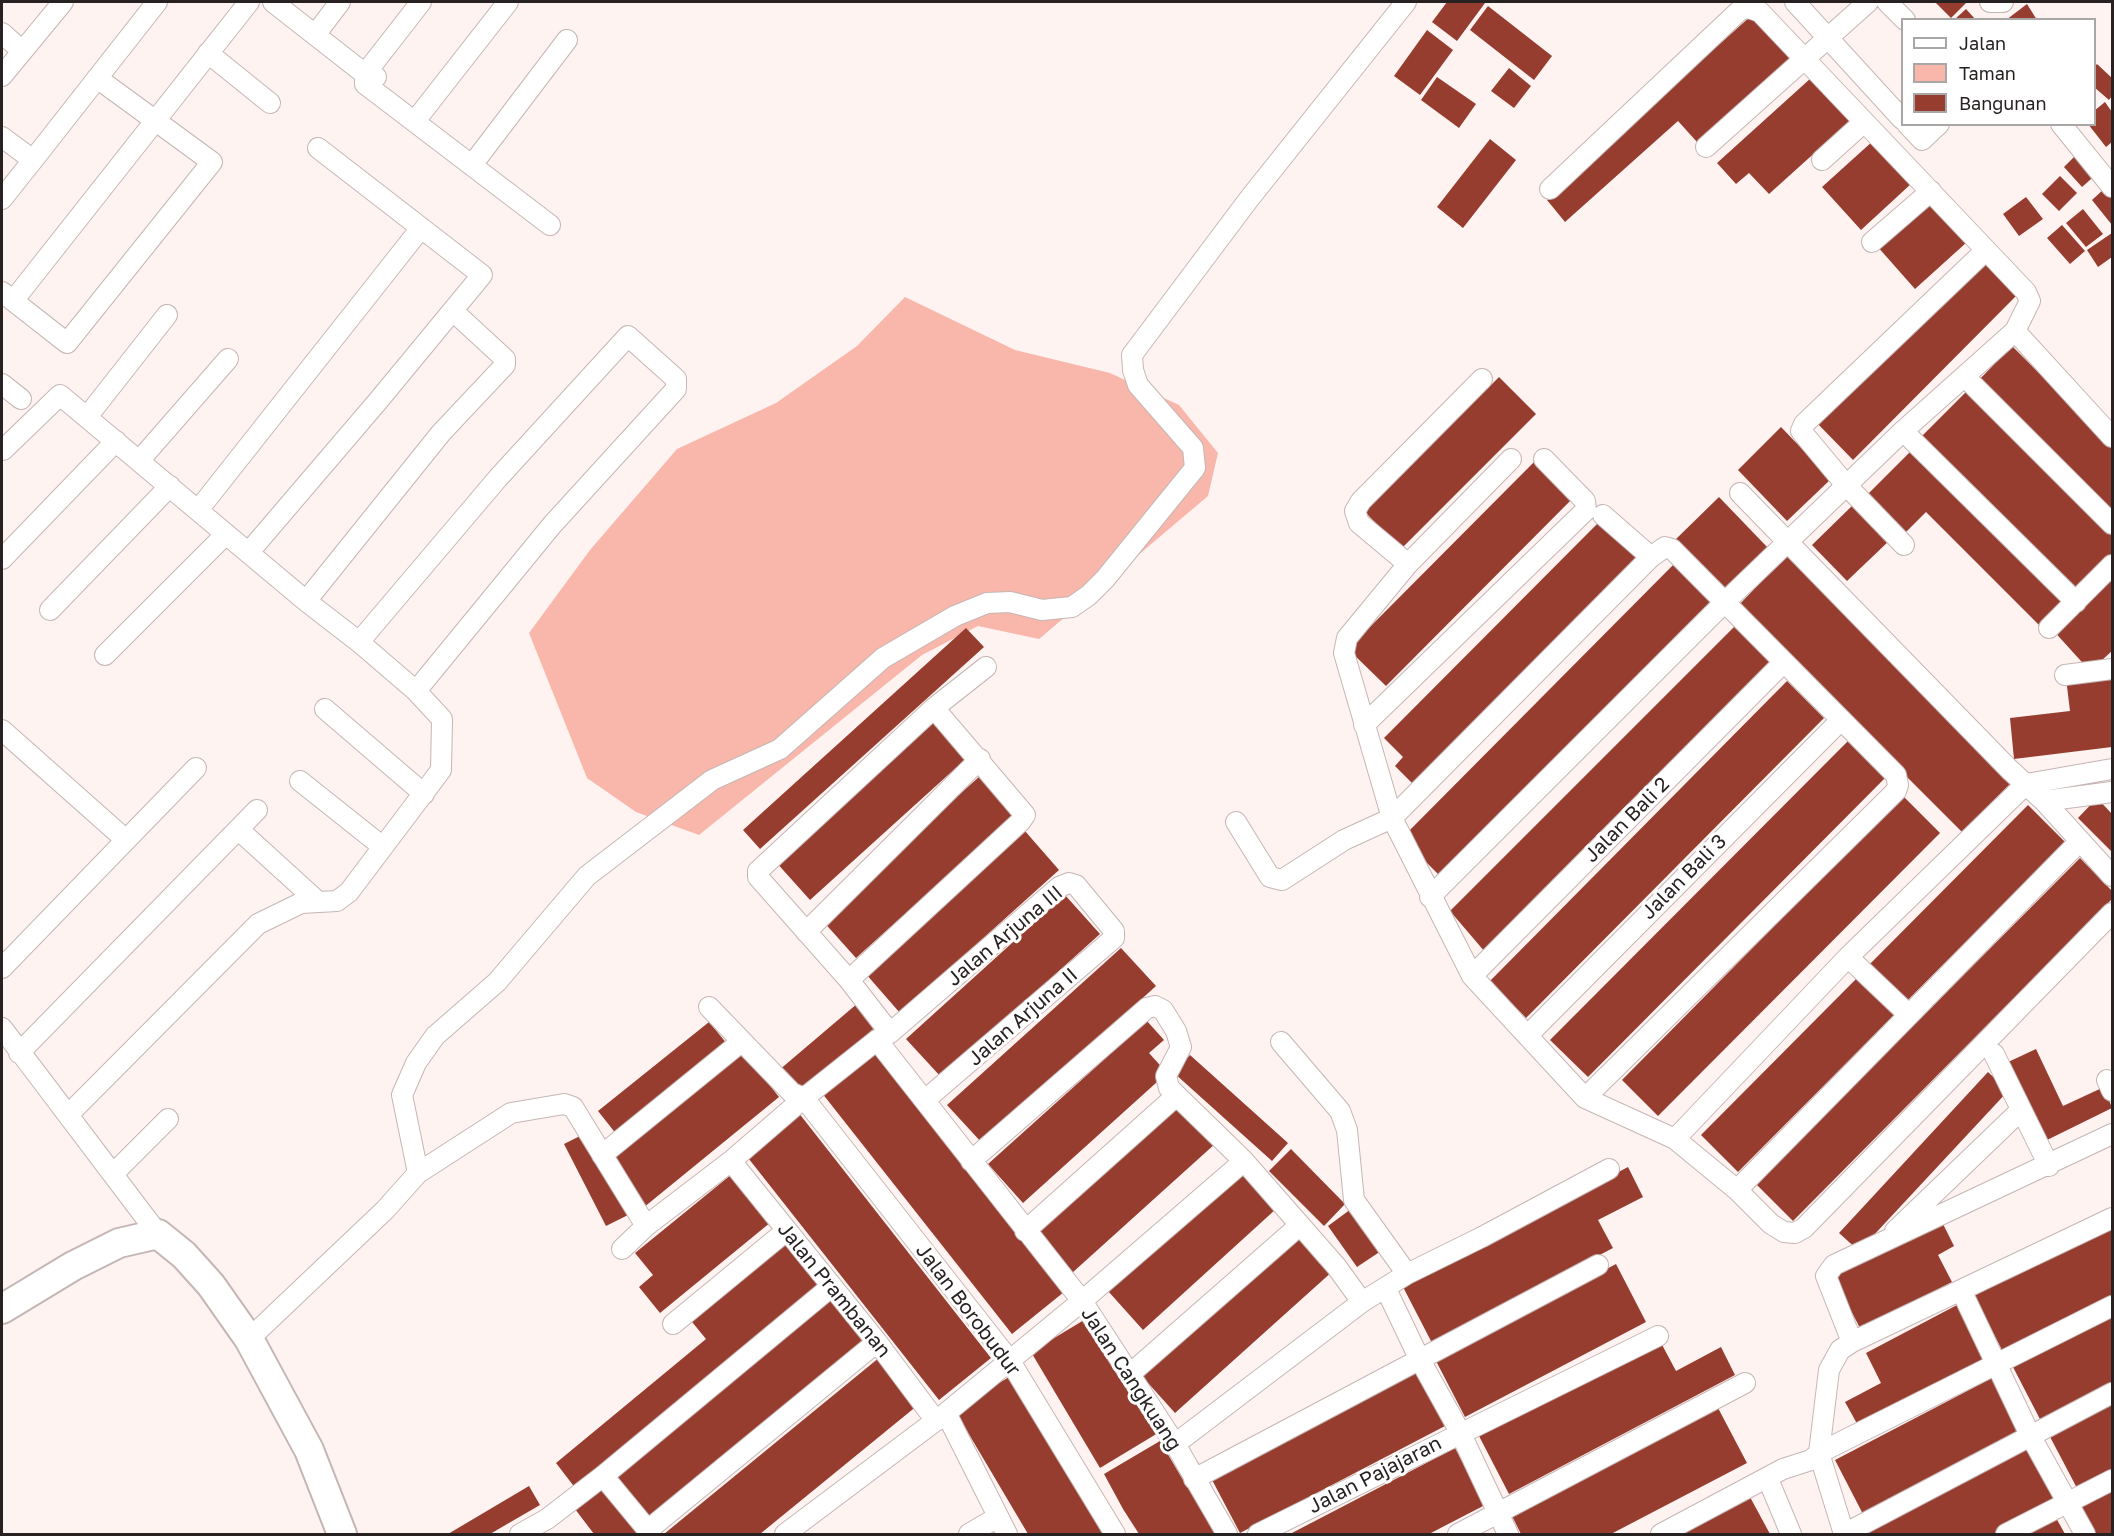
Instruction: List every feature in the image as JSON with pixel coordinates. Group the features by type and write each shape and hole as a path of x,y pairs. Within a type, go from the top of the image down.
{"street":[{"path":"2,76 63,2"},
{"path":"2,199 157,2"},
{"path":"97,78 155,121 212,162 67,343 7,296 155,121 249,2"},
{"path":"273,2 365,74 374,76 419,116 443,126 438,140 550,225"},
{"path":"315,35 340,2"},
{"path":"365,74 421,2"},
{"path":"419,116 508,2"},
{"path":"418,1173 402,1095 416,1063 435,1036 497,982 587,876 712,780 780,749 883,658 955,616 987,603 1010,602 1042,610 1072,607 1089,595 1105,579 1195,468 1193,448 1138,385 1132,370 1131,355 1249,199 1406,2"},
{"path":"1795,2 1901,118"},
{"path":"1706,147 1868,2"},
{"path":"1887,2 1903,18"},
{"path":"1990,2 2003,2"},
{"path":"1430,897 1724,603 1846,485 2014,331 2028,307 2030,296 1760,12 1749,8 1740,10 1550,189"},
{"path":"2,33 22,51"},
{"path":"472,165 567,40"},
{"path":"208,53 270,103"},
{"path":"1822,160 1864,122"},
{"path":"1909,126 1922,140 1937,126"},
{"path":"2063,126 2112,187"},
{"path":"2,137 33,160"},
{"path":"249,552 482,275 318,148"},
{"path":"1872,242 1931,191"},
{"path":"199,509 421,228"},
{"path":"1904,545 1846,485 1801,431 1804,424 1985,251"},
{"path":"306,601 441,433 505,365 505,359 453,311"},
{"path":"87,417 167,315"},
{"path":"2014,331 2112,437"},
{"path":"359,642 498,478 628,336 676,379 676,389 552,525 416,691"},
{"path":"139,461 228,359"},
{"path":"1965,377 2112,524"},
{"path":"1408,564 1359,523 1355,511 1361,501 1482,379"},
{"path":"2,384 21,399"},
{"path":"3,450 60,395 199,509 306,601 359,642 416,691 442,719 441,771 344,897 337,902 301,903 273,915 242,938 220,964 69,1114"},
{"path":"1904,431 2076,602"},
{"path":"2,559 116,441"},
{"path":"1511,459 1408,564 1343,645 1392,818 1472,976 1585,1098 1675,1139 1737,1190 1771,1224 1784,1232 1795,1233 1804,1228 2112,914"},
{"path":"1364,725 1586,510 1585,501 1544,459"},
{"path":"50,610 170,486"},
{"path":"1740,493 1786,543 2044,801 2112,876"},
{"path":"1603,515 1651,557"},
{"path":"105,655 226,534"},
{"path":"1236,822 1270,877 1282,880 1344,840 1392,818 1651,557 1665,547 1672,549 1899,779 1896,791 1585,1098"},
{"path":"2049,628 2112,565"},
{"name":"Jalan Bali 2","path":"1472,976 1783,663"},
{"path":"986,667 934,708 758,872 758,877 849,980 925,1100 1025,1231 1082,1301 1244,1161"},
{"path":"2065,675 2112,669"},
{"path":"849,980 1020,822 1025,814 934,708"},
{"path":"325,709 424,794"},
{"name":"Jalan Bali 3","path":"1528,1035 1841,720"},
{"path":"2,730 126,840"},
{"path":"806,932 980,759"},
{"path":"2,968 196,768"},
{"path":"1675,1139 1848,957 2026,784 2112,769"},
{"path":"300,781 383,847"},
{"path":"2044,801 2112,792"},
{"path":"19,1053 257,810"},
{"path":"239,830 317,901"},
{"path":"1737,1190 2079,842"},
{"name":"Jalan Arjuna III","path":"884,1036 1059,888 1069,883 1076,885 1114,931"},
{"name":"Jalan Arjuna II","path":"925,1100 1108,944 1114,938 1114,931"},
{"path":"1848,957 1909,1015"},
{"path":"971,1161 1147,1008 1155,1006 1163,1010 1176,1031 1181,1047 1166,1076 1169,1089 1244,1161 1336,1266 1362,1302"},
{"name":"Jalan Borobudur","path":"709,1007 792,1093 804,1098 1010,1361 1115,1534"},
{"path":"2,1028 158,1234 184,1255 211,1285 249,1340 309,1450 342,1534"},
{"path":"622,1249 646,1226 731,1161 804,1098 884,1036"},
{"path":"602,1155 741,1042"},
{"path":"1281,1042 1340,1111 1347,1130 1354,1200 1407,1274"},
{"path":"1994,1054 2049,1166"},
{"path":"1025,1231 1176,1096"},
{"path":"249,1340 385,1210 418,1173 511,1113 564,1104 573,1107 646,1226"},
{"path":"1885,1240 2021,1110"},
{"path":"114,1173 168,1119"},
{"path":"1852,1342 1826,1276 1834,1265 2049,1166 2112,1134"},
{"name":"Jalan Prambanan","path":"731,1161 786,1232 941,1417 1003,1526"},
{"path":"1175,1444 1362,1302 1407,1274 1482,1238 1609,1169"},
{"path":"2112,1218 1852,1342 1840,1350 1829,1370 1815,1457 1844,1534 2112,1393"},
{"path":"1130,1374 1300,1225"},
{"path":"673,1324 786,1232"},
{"path":"2,1309 73,1266 120,1243 158,1234"},
{"path":"1194,1479 1598,1265"},
{"path":"520,1534 547,1519 603,1476 832,1286"},
{"path":"1386,1289 1419,1358 1460,1432 1508,1534"},
{"path":"1961,1290 2030,1435 2085,1534"},
{"name":"Jalan Cangkuang","path":"785,1534 941,1417 1082,1301 1175,1444 1227,1534"},
{"path":"1660,1534 1776,1474 1998,1366 2112,1306"},
{"name":"Jalan Pajajaran","path":"1258,1534 1460,1432 1658,1336"},
{"path":"603,1476 650,1532 877,1342"},
{"path":"1458,1534 1745,1383"},
{"path":"1776,1474 1791,1534"},
{"path":"2006,1534 2112,1480"},
{"path":"969,1534 1003,1526"}],"green space":[{"path":"905,297 1015,350 1110,373 1179,405 1218,453 1208,496 1039,639 978,626 922,655 699,835 636,812 587,778 529,633 590,550 677,449 776,403 857,346"}],"building":[{"path":"1447,2 1485,3 1457,41 1432,22"},
{"path":"1935,2 1967,2 1951,18"},
{"path":"2027,4 2036,18 2009,18"},
{"path":"1488,6 1552,56 1534,80 1470,30"},
{"path":"1966,9 1974,18 1956,18"},
{"path":"1753,14 1792,57 1697,142 1678,121 1565,222 1547,200"},
{"path":"1427,30 1453,50 1420,95 1394,76"},
{"path":"2096,65 2112,78 2112,96 2109,100 2096,89"},
{"path":"1509,68 1531,86 1514,108 1491,91"},
{"path":"1437,77 1476,104 1459,128 1421,100"},
{"path":"1811,78 1850,121 1769,194 1749,173 1736,184 1717,163"},
{"path":"2105,102 2112,112 2112,142 2106,147 2090,126 2096,126 2096,109"},
{"path":"1490,139 1516,160 1463,228 1437,207"},
{"path":"1874,140 1912,183 1861,230 1822,187"},
{"path":"2080,151 2099,172 2082,187 2064,167"},
{"path":"2060,176 2077,193 2059,211 2042,194"},
{"path":"2104,189 2112,199 2112,225 2092,200"},
{"path":"2026,197 2043,219 2019,236 2003,214"},
{"path":"1928,199 1967,242 1915,289 1877,246"},
{"path":"2083,209 2103,234 2086,247 2066,223"},
{"path":"2062,225 2085,251 2070,264 2047,238"},
{"path":"2112,233 2112,257 2098,267 2087,250"},
{"path":"1980,258 2017,295 1853,460 1817,423"},
{"path":"2012,346 2112,446 2112,519 1976,383"},
{"path":"1499,377 1536,414 1401,549 1365,512"},
{"path":"1970,388 2112,530 2112,556 2074,595 1918,440"},
{"path":"1781,427 1831,479 1787,521 1738,470"},
{"path":"1915,447 2070,602 2043,629 1926,512 1901,537 1863,499"},
{"path":"1539,457 1577,494 1386,686 1348,649"},
{"path":"1719,497 1769,549 1725,591 1676,539"},
{"path":"1856,502 1891,539 1847,581 1812,545"},
{"path":"1602,519 1640,556 1413,784 1395,766 1403,757 1384,738"},
{"path":"1788,554 2014,780 1962,832 1737,607"},
{"path":"1677,561 1714,598 1439,875 1402,838"},
{"path":"2112,573 2112,651 2090,671 2051,628"},
{"path":"1735,626 1771,663 1485,952 1450,911"},
{"path":"966,628 984,647 760,849 743,830"},
{"path":"2112,672 2112,747 2014,759 2010,718 2070,711 2066,678"},
{"path":"1787,681 1824,718 1526,1018 1490,981"},
{"path":"934,718 969,756 810,900 775,861"},
{"path":"1848,741 1885,778 1588,1077 1550,1040"},
{"path":"980,776 1015,815 856,958 821,919"},
{"path":"1903,796 1940,833 1658,1116 1622,1080"},
{"path":"2097,798 2112,814 2112,852 2078,818"},
{"path":"2028,805 2065,842 1901,1007 1864,970"},
{"path":"1025,831 1059,870 900,1013 866,974"},
{"path":"2080,858 2112,891 2112,899 1793,1221 1756,1184"},
{"path":"1065,895 1100,934 941,1077 906,1039"},
{"path":"1121,948 1156,986 982,1143 947,1105"},
{"path":"1861,974 1898,1011 1738,1172 1701,1135"},
{"path":"858,1003 877,1026 797,1093 778,1071"},
{"path":"1147,1021 1164,1040 1149,1053 1167,1073 1023,1203 988,1164"},
{"path":"709,1022 728,1045 617,1135 598,1111"},
{"path":"871,1046 1064,1292 1012,1334 818,1088"},
{"path":"741,1049 779,1097 643,1208 606,1159"},
{"path":"2036,1049 2063,1106 2104,1087 2112,1108 2043,1142 2006,1063"},
{"path":"1190,1055 1288,1143 1272,1161 1174,1073"},
{"path":"1988,1072 2008,1091 1859,1251 1839,1233"},
{"path":"1181,1104 1216,1143 1072,1273 1037,1234"},
{"path":"798,1112 991,1358 939,1400 745,1154"},
{"path":"588,1132 630,1214 606,1226 564,1144"},
{"path":"1291,1149 1345,1204 1324,1226 1269,1171"},
{"path":"1628,1167 1643,1197 1598,1220 1613,1248 1432,1343 1402,1285"},
{"path":"1242,1170 1276,1209 1143,1330 1108,1291"},
{"path":"732,1174 771,1222 660,1313 639,1287 653,1275 635,1253"},
{"path":"1351,1209 1381,1251 1357,1267 1328,1226"},
{"path":"1939,1216 1954,1246 1938,1255 1952,1282 1861,1330 1831,1272"},
{"path":"2112,1224 2112,1297 2004,1354 1974,1296"},
{"path":"1299,1231 1334,1270 1175,1413 1140,1374"},
{"path":"785,1238 824,1285 576,1489 556,1463 706,1339 688,1317"},
{"path":"1616,1264 1646,1322 1465,1417 1435,1359"},
{"path":"829,1292 867,1339 651,1518 612,1470"},
{"path":"1957,1305 1986,1363 1860,1429 1845,1402 1881,1383 1866,1353"},
{"path":"2112,1315 2112,1388 2043,1425 2013,1367"},
{"path":"1089,1317 1158,1433 1100,1468 1031,1352"},
{"path":"1660,1341 1676,1371 1721,1347 1735,1375 1509,1494 1479,1436"},
{"path":"880,1357 918,1405 760,1534 664,1534"},
{"path":"1415,1369 1445,1426 1240,1533 1210,1476"},
{"path":"1011,1376 1104,1534 1028,1534 954,1409"},
{"path":"1994,1377 2024,1435 1865,1518 1835,1460"},
{"path":"2112,1399 2112,1472 2078,1490 2048,1433"},
{"path":"1717,1406 1747,1463 1611,1534 1521,1534 1511,1514"},
{"path":"1160,1441 1215,1534 1139,1534 1123,1509 1104,1474"},
{"path":"2032,1441 2062,1499 1994,1534 1864,1534 1862,1530"},
{"path":"1455,1448 1485,1505 1429,1534 1290,1534"},
{"path":"529,1486 540,1505 490,1534 448,1534"},
{"path":"603,1487 641,1534 594,1534 575,1509"},
{"path":"2112,1491 2112,1534 2096,1534 2082,1507"},
{"path":"1750,1497 1770,1534 1678,1534"},
{"path":"2055,1516 2065,1534 2020,1534"}]}
